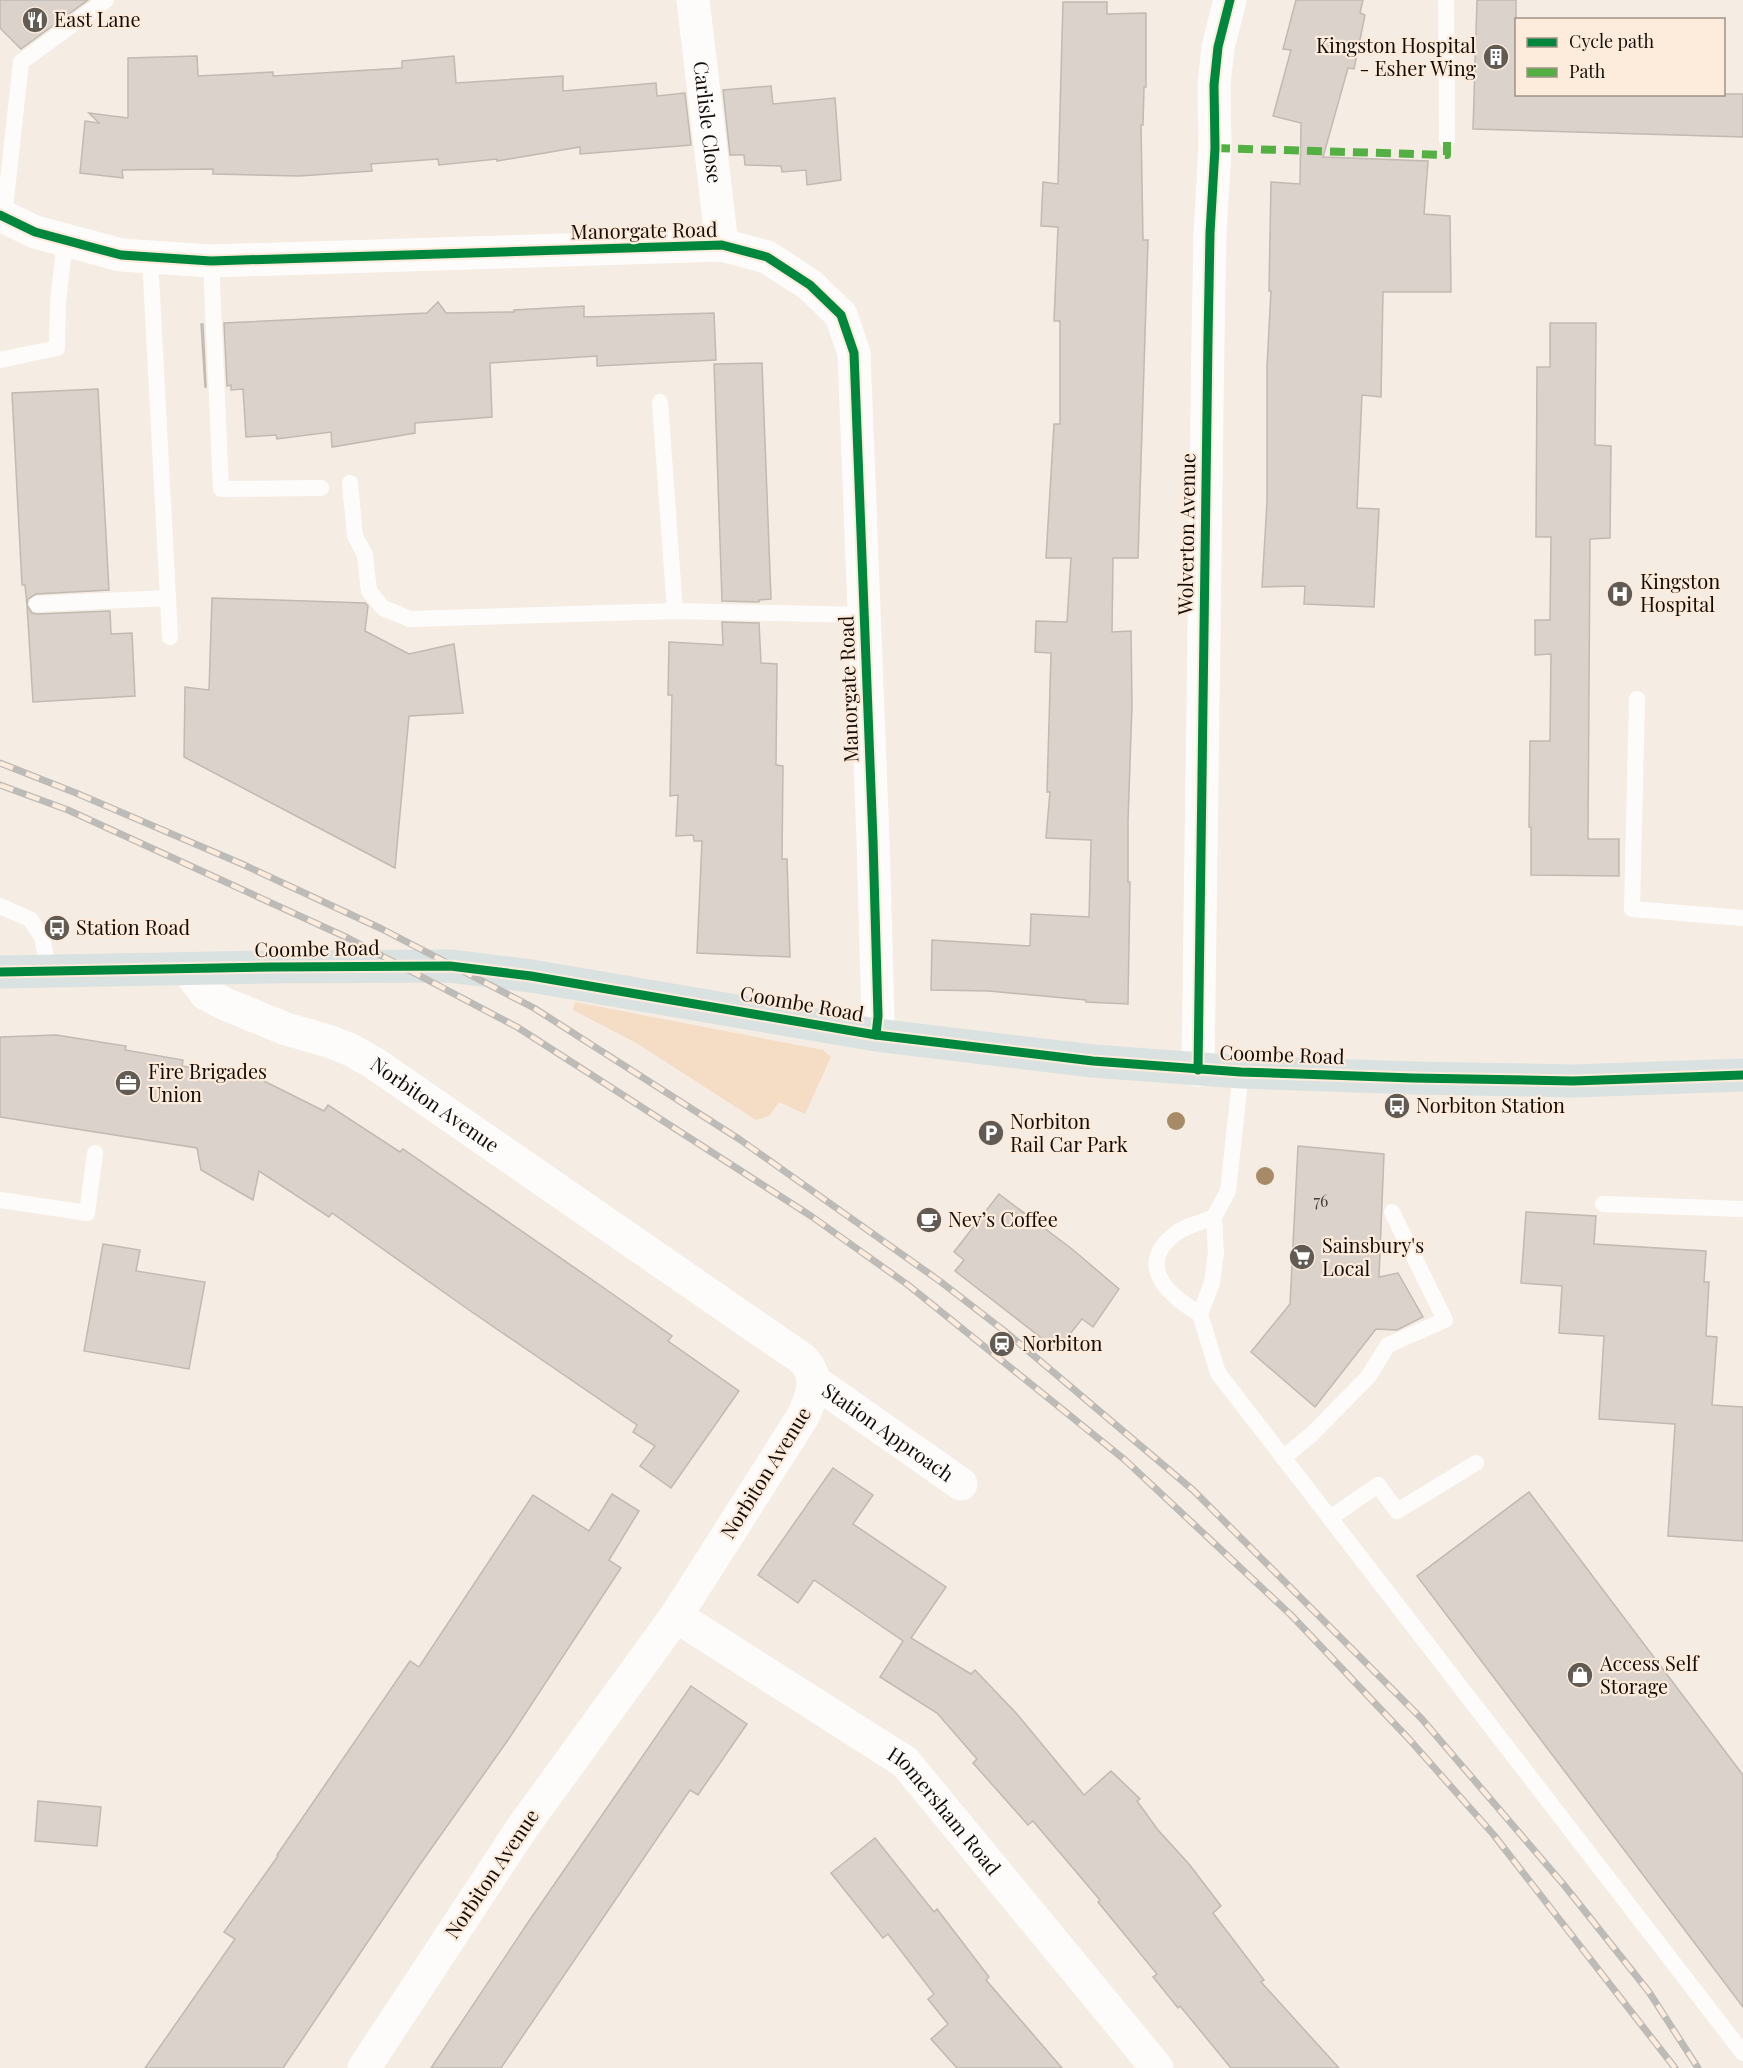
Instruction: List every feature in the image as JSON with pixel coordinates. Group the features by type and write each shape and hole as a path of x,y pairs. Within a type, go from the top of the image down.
{"main road":[{"name":"Coombe Road","path":"0,972 450,966 531,976 876,1035 1093,1061 1198,1070 1572,1081 1743,1075"}],"street":[{"name":"Carlisle Close","path":"693,0 722,245"},
{"name":"Wolverton Avenue","path":"1198,1070 1210,233 1215,148 1214,85 1218,47 1230,0"},
{"name":"Manorgate Road","path":"2,216 35,232 121,255 211,261 722,245 767,257 810,285 841,315 854,353 873,840 878,1016 876,1035"},
{"name":"Norbiton Avenue","path":"188,970 206,994 225,1004 286,1029 351,1050 374,1063 807,1363 814,1381 811,1400 802,1418 676,1617 522,1828 364,2068"},
{"name":"Station Approach","path":"814,1381 961,1484"},
{"name":"Homersham Road","path":"676,1617 905,1761 1157,2068"}],"lane":[{"path":"2,216 21,62 106,0"},
{"path":"1446,0 1448,140"},
{"path":"0,360 57,348 58,302 65,240"},
{"path":"150,257 171,637"},
{"path":"211,261 221,489 321,488"},
{"path":"660,402 675,611"},
{"path":"350,483 355,536 364,555 369,591 383,608 410,619 675,611 864,615"},
{"path":"37,604 168,598"},
{"path":"1636,699 1632,909 1743,918"},
{"path":"0,906 30,919 42,937 49,971"},
{"name":"Coombe Road","path":"1214,1217 1228,1191 1241,1072"},
{"path":"0,1200 87,1213 95,1153"},
{"path":"1603,1204 1743,1209"},
{"path":"1283,1458 1312,1434 1368,1377 1388,1346 1445,1320 1392,1212"},
{"path":"1200,1314 1178,1301 1159,1280 1157,1257 1167,1241 1182,1230 1214,1217 1216,1252 1212,1283 1200,1314 1218,1373 1743,2053"},
{"path":"1330,1518 1378,1485 1397,1511 1476,1463"}],"shaded area":[{"path":"575,1002 823,1050 831,1057 805,1114 779,1102 769,1116 756,1120 638,1044 573,1010"}],"building":[{"path":"0,0 88,0 21,49 0,28"},
{"path":"1296,0 1363,0 1360,13 1365,15 1354,69 1348,68 1323,157 1428,161 1424,214 1450,216 1451,292 1383,292 1381,397 1362,395 1357,508 1379,509 1374,607 1304,604 1305,586 1262,587 1267,502 1271,182 1300,184 1301,123 1273,116 1291,50 1283,49"},
{"name":"Kingston Hospital - Esher Wing","path":"1477,0 1516,0 1515,96 1725,96 1725,94 1743,94 1743,137 1473,129"},
{"path":"1063,2 1107,2 1107,14 1146,13 1146,87 1144,87 1143,125 1141,125 1143,240 1148,240 1138,558 1113,558 1112,632 1131,631 1128,1004 1086,1002 1086,1000 989,991 931,990 932,940 1030,946 1031,914 1089,917 1091,840 1046,838 1050,792 1047,792 1051,653 1035,652 1036,621 1067,622 1071,558 1046,558 1054,424 1060,424 1060,321 1054,321 1058,227 1041,226 1043,182 1058,184"},
{"path":"197,56 198,76 273,72 273,76 402,68 402,61 454,56 456,83 563,76 563,91 656,83 657,96 685,93 691,145 580,154 580,147 497,161 497,159 439,165 438,159 371,164 372,171 299,176 213,174 213,169 122,170 123,178 80,173 85,121 99,123 89,113 128,118 128,58"},
{"path":"771,86 773,104 835,98 841,180 807,185 806,170 782,172 781,166 745,165 744,155 730,155 723,90"},
{"path":"438,302 446,313 514,312 514,310 584,306 584,317 714,313 716,360 597,366 597,356 490,363 492,417 415,423 415,433 332,447 331,432 277,439 276,435 246,437 243,389 231,390 231,385 227,386 224,323 427,313"},
{"path":"1550,323 1596,323 1595,445 1611,446 1610,538 1590,539 1588,839 1619,839 1619,876 1531,875 1530,741 1550,741 1551,654 1535,655 1535,620 1550,620 1551,537 1536,537 1537,367 1550,367"},
{"path":"201,324 203,324 206,387 205,387"},
{"path":"762,363 771,599 759,600 759,602 722,601 714,364"},
{"path":"98,389 109,590 36,594 28,599 27,605 25,585 22,585 12,393"},
{"path":"212,598 365,603 368,606 365,631 409,654 454,644 463,713 409,716 395,868 184,757 185,687 209,690"},
{"path":"27,605 32,613 37,614 110,611 111,634 132,633 135,696 33,702"},
{"path":"722,622 759,623 761,663 777,664 776,765 783,766 782,859 787,859 790,957 697,953 702,841 694,841 693,835 676,836 678,795 670,796 672,695 668,695 669,642 723,645"},
{"path":"56,1035 126,1046 125,1050 183,1060 182,1066 260,1079 324,1111 328,1105 400,1152 403,1149 604,1288 672,1336 668,1341 739,1391 671,1488 640,1466 655,1446 633,1432 637,1425 332,1213 329,1217 259,1171 253,1200 201,1170 197,1148 0,1117 0,1037"},
{"path":"1298,1146 1384,1154 1379,1277 1398,1273 1423,1317 1397,1330 1376,1329 1315,1407 1251,1352 1290,1304"},
{"path":"999,1194 1072,1249 1119,1289 1093,1327 1082,1319 1057,1350 955,1271 964,1260 954,1252"},
{"path":"1526,1212 1596,1216 1594,1244 1706,1251 1704,1282 1709,1282 1706,1336 1717,1337 1712,1405 1743,1407 1743,1541 1668,1536 1675,1424 1599,1419 1604,1336 1559,1333 1562,1286 1521,1283"},
{"path":"103,1244 140,1250 136,1271 205,1282 189,1369 84,1351"},
{"path":"833,1468 873,1495 853,1524 946,1587 911,1638 971,1674 975,1670 1017,1714 1084,1795 1111,1771 1140,1799 1137,1801 1158,1830 1189,1864 1221,1906 1213,1913 1264,1980 1261,1982 1339,2068 1231,2068 1153,1977 1157,1974 1098,1902 1100,1900 1033,1821 1028,1825 973,1763 977,1759 937,1713 880,1677 903,1641 814,1580 798,1603 758,1575"},
{"name":"Access Self Storage","path":"1529,1492 1743,1775 1743,2007 1417,1576"},
{"path":"612,1494 639,1511 609,1560 621,1568 508,1740 416,1870 283,2068 145,2068 235,1939 224,1932 410,1661 419,1667 533,1495 589,1531"},
{"path":"691,1686 747,1724 698,1795 690,1790 501,2068 431,2068 529,1921"},
{"path":"38,1801 101,1807 97,1846 35,1841"},
{"path":"875,1838 934,1912 937,1909 989,1977 986,1980 1062,2068 957,2068 931,2039 948,2024 928,1999 934,1994 888,1934 883,1938 831,1873"}],"railway":[{"path":"0,763 242,864 382,929 534,1008 739,1139 941,1282 1007,1333 1193,1490 1421,1718 1564,1885 1649,1992 1698,2068"},
{"path":"0,785 68,810 348,938 517,1027 811,1216 908,1285 1125,1460 1291,1615 1408,1738 1493,1834 1675,2068"}],"marked path":[{"path":"1215,148 1447,155 1447,140"}],"cycle path":[{"path":"1198,1070 1208,339 1210,233 1215,148 1214,85 1218,47 1230,0"},
{"path":"0,215 35,232 121,255 211,261 722,245 767,257 810,285 841,315 854,353 873,840 878,1016 876,1035"},
{"path":"0,972 450,966 531,976 876,1035 1093,1061 1241,1072 1413,1078 1573,1081 1743,1075"}],"place":[{"name":"East Lane","path":"35,20"},
{"name":"Kingston Hospital - Esher Wing","path":"1496,57"},
{"name":"Kingston Hospital","path":"1620,594"},
{"name":"Station Road","path":"57,928"},
{"name":"Fire Brigades Union","path":"128,1083"},
{"name":"Norbiton Station","path":"1397,1106"},
{"name":"Norbiton Rail Car Park","path":"991,1133"},
{"name":"Nev’s Coffee","path":"929,1220"},
{"name":"Sainsbury's Local","path":"1302,1257"},
{"name":"Norbiton","path":"1002,1344"},
{"name":"Access Self Storage","path":"1580,1675"}]}
